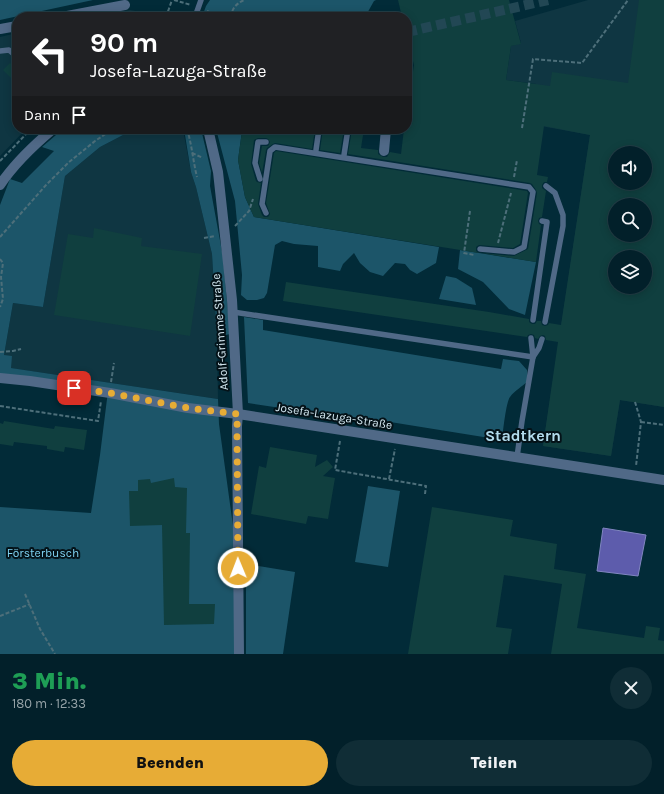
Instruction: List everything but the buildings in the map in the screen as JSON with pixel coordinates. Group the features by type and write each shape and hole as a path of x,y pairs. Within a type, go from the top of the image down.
{"street":[{"path":"114,12 125,5"},
{"path":"0,29 12,27"},
{"path":"0,185 7,174 47,134"},
{"name":"Adolf-Grimme-Straße","path":"209,134 218,172 233,312 238,414 237,547 239,654"},
{"path":"384,151 386,134"},
{"name":"Josefa-Lazuga-Straße","path":"0,378 30,381 188,408 397,438 664,480"}],"lane":[{"path":"197,12 201,0"},
{"path":"0,51 8,50 12,53"},
{"path":"316,150 318,134"},
{"path":"344,155 347,134"},
{"path":"260,179 255,163 258,142 266,142"},
{"path":"266,213 262,204 270,151 275,147 529,187 534,192 524,247 514,252 480,248"},
{"path":"545,322 564,226 563,215 555,193 546,186"},
{"path":"533,320 544,221"},
{"path":"233,312 533,357"},
{"path":"517,457 533,357 531,338"},
{"path":"533,357 542,340"}],"path":[{"path":"168,12 172,0"},
{"path":"231,12 239,2 244,0"},
{"path":"522,128 533,59 582,63 628,0"},
{"path":"0,161 26,134"},
{"path":"0,237 46,185 68,163 106,134"},
{"path":"189,134 197,177"},
{"path":"497,250 517,160"},
{"path":"242,218 249,211"},
{"path":"464,253 470,211"},
{"path":"0,259 3,263 1,277 3,299 0,307"},
{"path":"0,352 21,349"},
{"path":"0,406 98,422 114,364"},
{"path":"635,402 642,422 635,475"},
{"path":"642,422 664,425"},
{"path":"341,430 335,470 426,486 425,494"},
{"path":"389,479 397,438"},
{"path":"26,594 40,629 55,654"},
{"path":"0,616 30,604"}],"shaded area":[{"path":"588,0 664,0 664,407 620,400 611,456 543,446 590,135 530,124 536,84 506,80 511,46 521,43 515,21"},
{"path":"130,10 141,12 119,12"},
{"path":"12,34 12,134 21,134 0,156 0,37"},
{"path":"125,134 184,135 191,172 212,254 217,337 218,399 10,368 4,355 13,303 43,307 65,176 100,147"},
{"path":"603,528 646,535 638,576 597,571"}],"green space":[{"path":"0,0 93,0 37,12 12,12 12,17 0,20"},
{"path":"210,0 376,0 368,12 204,12"},
{"name":"Försterbusch","path":"57,134 125,134 100,147 65,176 43,307 13,303 4,355 12,356 11,368 218,399 219,424 237,555 239,654 0,654 0,507 91,513 108,391 0,377 0,205 10,179 22,183 54,151 42,147"},
{"path":"179,134 202,134 211,171 210,186 223,257 230,334 217,337 212,254 191,172 185,135"},
{"path":"217,134 242,134 238,160 245,197 254,217 439,247 436,263 417,274 410,270 405,264 395,263 383,276 370,272 360,263 354,253 343,264 340,271 318,267 318,246 294,244 282,241 275,245 267,293 264,298 247,300 241,295 242,275 235,201"},
{"path":"460,250 536,262 525,315 509,309 483,282 458,269"},
{"path":"446,276 456,278 472,288 476,305 439,299"},
{"path":"244,317 263,320 263,330 501,369 503,359 519,361 527,370 528,381 510,397 507,405 502,440 384,421 381,423 248,403"},
{"path":"368,486 400,491 388,567 355,562"},
{"path":"246,564 295,572 283,654 246,654"}],"tunnel":[{"path":"412,31 548,0"}],"district":[{"name":"Stadtkern","path":"523,435"}],"route":[{"path":"74,388 110,393 188,408 238,414 238,568"}]}
